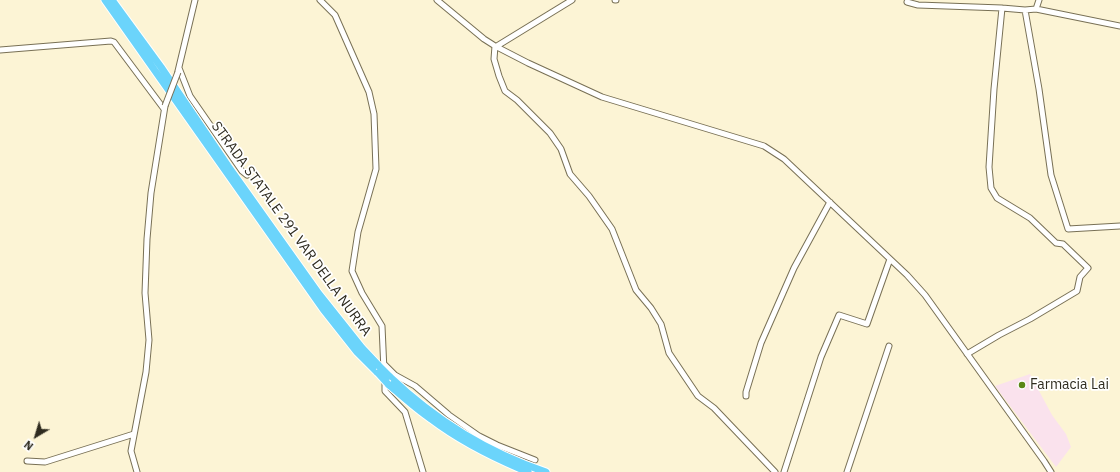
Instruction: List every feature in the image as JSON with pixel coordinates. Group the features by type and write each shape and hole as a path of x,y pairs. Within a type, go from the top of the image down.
{"highway":[{"name":"STRADA STATALE 291 VAR DELLA NURRA","path":"105,0 307,287 357,352 380,368"},
{"name":"STRADA STATALE 291 VAR DELLA NURRA","path":"112,0 161,67 228,166 319,294 380,368 388,380 431,420 465,441 528,472"},
{"name":"STRADA STATALE 291 VAR DELLA NURRA","path":"388,380 437,417 467,436 506,457 546,472"}],"street":[{"path":"137,472 130,451 146,372 149,340 145,293 151,194 164,107 179,70 195,0"},
{"path":"320,0 335,15 369,92 374,114 376,169 358,232 352,271 362,294 382,326 380,368 385,391 405,412 423,472"},
{"path":"437,0 484,39 528,63 602,97 764,146 784,159 907,275 925,296 1051,472"},
{"path":"496,46 572,0"},
{"path":"1036,9 1039,0"},
{"path":"907,2 918,5 1025,10 1036,9 1120,26"},
{"path":"967,354 999,334 1030,319 1077,291 1080,277 1088,268 1062,244 1056,243 1030,218 997,198 991,188 989,167 992,113 1002,8"},
{"path":"1025,10 1039,89 1051,175 1068,229 1120,226"},
{"path":"0,50 114,42 164,107"},
{"path":"496,46 494,59 498,76 505,91 517,100 550,133 561,149 570,174 589,196 612,229 636,290 651,308 660,324 669,353 698,396 714,408 774,472"},
{"path":"179,70 190,96 242,171 247,175"},
{"path":"746,396 761,343 794,268 830,202"},
{"path":"784,472 820,357 839,315 867,324 890,259"},
{"path":"847,472 890,346"},
{"path":"380,368 415,386 478,436 535,460"},
{"path":"27,461 45,462 134,434"}],"shaded area":[{"path":"1030,374 1052,415 1066,434 1071,447 1056,467 995,386"}],"place":[{"name":"Farmacia Lai","path":"1022,385"}]}
